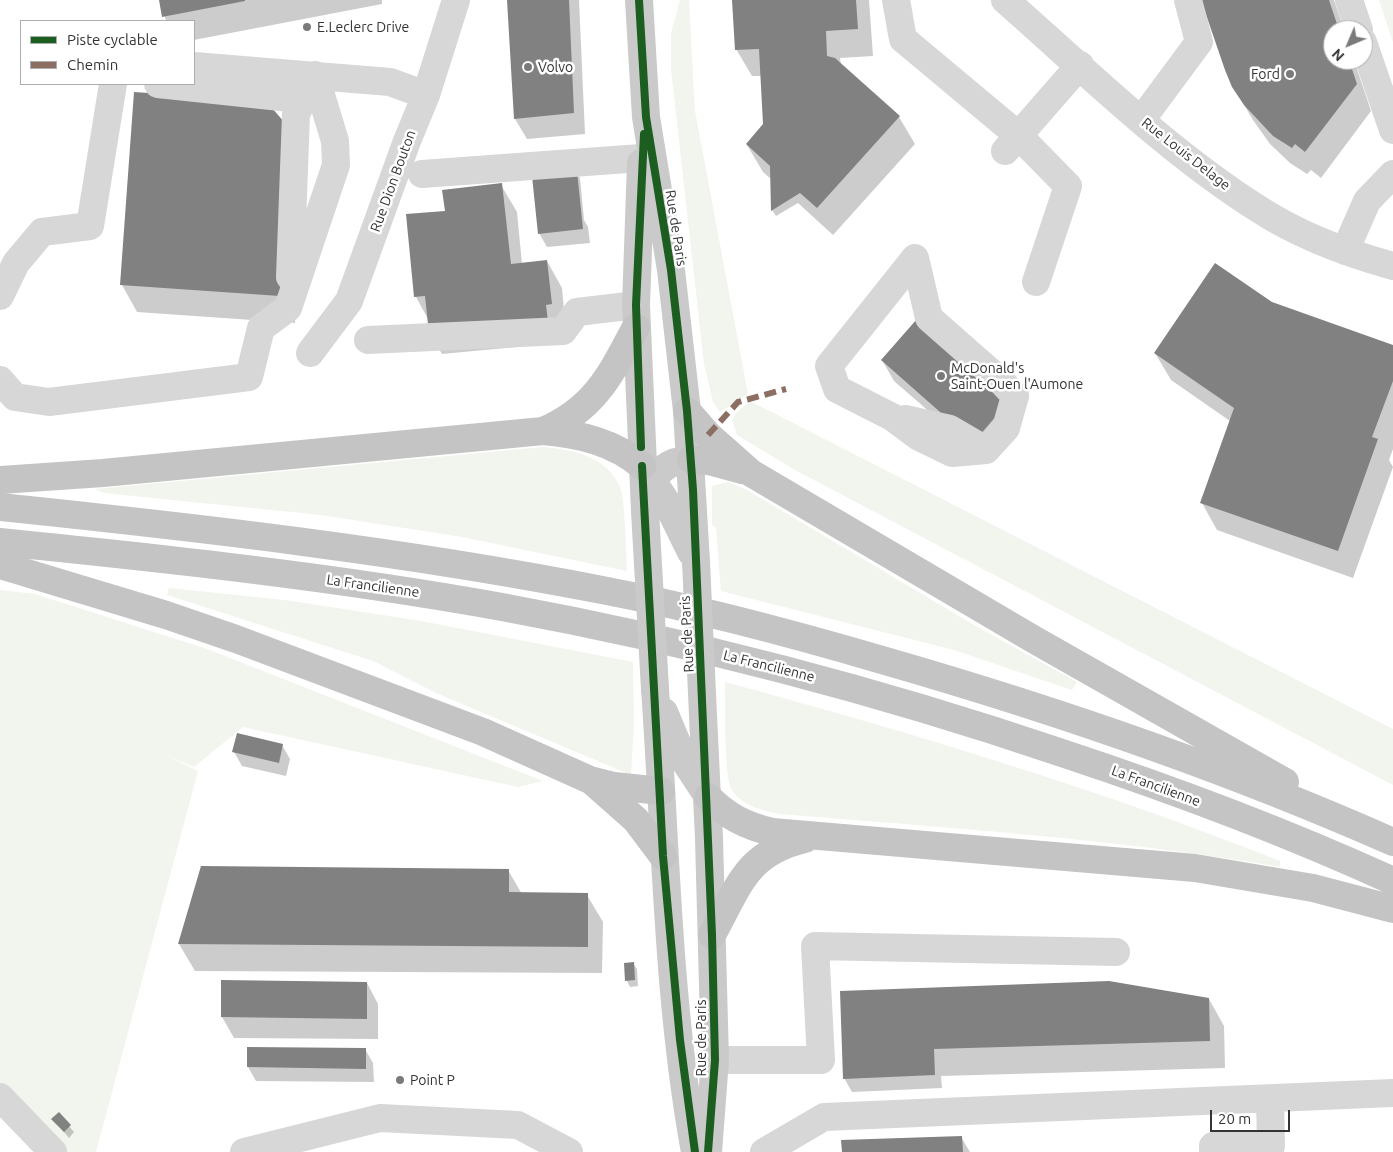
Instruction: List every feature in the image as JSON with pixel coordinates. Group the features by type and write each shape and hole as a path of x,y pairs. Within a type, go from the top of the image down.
{"highway":[{"path":"543,431 567,420 596,396 615,368 636,316"},
{"path":"687,411 708,435 751,473 1033,639 1389,840"},
{"path":"0,480 103,473 543,431 580,436 611,445 625,452 646,489"},
{"path":"691,460 709,461 751,473"},
{"path":"0,507 340,545 606,590 729,619 900,665 1058,714 1250,783 1389,840"},
{"name":"La Francilienne","path":"0,542 197,563 399,590 594,625 726,655 902,702 1097,764 1197,800 1393,881"},
{"path":"0,565 166,615 236,639 474,728 590,780 614,786 661,791"},
{"path":"590,780 636,820 664,856"},
{"path":"704,787 722,812 748,825 772,832 1195,868 1313,888 1393,909"},
{"path":"712,935 745,876 760,858 784,844 818,836"}],"main road":[{"name":"Rue de Paris","path":"639,2 646,117 671,270 691,460 684,520 696,562 704,737 704,787 712,935 715,1060 708,1152"},
{"name":"Rue de Paris","path":"646,117 641,158 636,316 655,688 665,729 661,791 664,856 680,1040 696,1152"},
{"path":"684,520 646,489 660,470 671,462 691,460"},
{"name":"Rue de Paris","path":"665,729 684,760 704,787"},
{"path":"661,791 704,787"}],"street":[{"name":"Rue Dion Bouton","path":"310,353 350,301 406,141 426,95 456,0"},
{"path":"896,0 903,38 1012,143 1068,186 1036,282"},
{"name":"Rue Louis Delage","path":"1005,0 1183,155 1258,209 1297,230 1345,251 1393,266"},
{"path":"1142,120 1199,42 1188,0"},
{"path":"1349,0 1356,20"},
{"path":"1012,143 1080,65"},
{"path":"195,66 310,85 390,82 426,95"},
{"path":"1373,70 1393,130"},
{"path":"0,296 16,263 42,232 90,226 112,85"},
{"path":"167,85 290,98 310,85"},
{"path":"0,380 15,397 49,402 249,377 261,328 288,308 336,165 336,141 310,85"},
{"path":"288,308 296,114 310,85"},
{"path":"422,174 641,158"},
{"path":"1345,251 1367,201 1393,174"},
{"path":"915,258 929,318 1015,396 1006,428 986,450 952,453 919,437 892,416 837,389 829,366 915,258"},
{"path":"368,340 563,331 577,312 636,316"},
{"path":"715,1060 821,1060 815,946 1116,952"},
{"path":"764,1152 824,1117 1393,1093"},
{"path":"0,1097 53,1152"},
{"path":"1213,1152 1213,1146 1271,1146 1270,1099"},
{"path":"244,1152 380,1118 518,1125 569,1152"}],"shaded area":[{"path":"680,0 689,0 695,111 748,394 720,412 713,402 704,364 671,69 671,33"},
{"path":"1379,0 1393,0 1393,42"},
{"path":"750,401 1393,729 1393,785 795,470 737,435 732,420 736,413"},
{"path":"543,447 566,450 588,456 606,468 614,477 622,493 627,571 462,537 321,515 104,493 95,489"},
{"path":"728,482 747,490 974,625 1077,682 1072,690 954,650 721,591 716,528 712,525 712,486"},
{"path":"169,588 285,600 421,621 633,662 634,725 631,775 436,693 373,661 167,595"},
{"path":"0,590 35,594 207,649 543,781 518,787 243,727 194,767 167,756 198,771 96,1152 43,1152 0,1107"},
{"path":"725,682 866,721 1074,786 1280,861 1280,867 1156,848 967,829 779,814 759,809 741,800 732,790 729,782 726,754"}],"building":[{"path":"159,0 245,0 245,1 162,17"},
{"path":"507,0 569,0 574,113 514,119"},
{"path":"732,0 856,0 858,29 826,31 827,56 835,58 900,116 817,208 800,193 771,211 770,166 746,144 763,124 759,49 735,50"},
{"name":"Ford","path":"1201,0 1329,0 1336,20 1323,20 1323,70 1352,70 1357,84 1305,152 1295,144 1292,148 1273,136 1244,105 1232,87"},
{"path":"134,92 251,100 272,108 285,123 290,151 280,296 120,285"},
{"path":"577,171 583,229 538,234 532,176"},
{"path":"502,183 511,264 547,260 552,304 546,305 548,322 429,334 425,296 414,297 406,214 445,211 442,190"},
{"path":"1215,263 1272,302 1393,345 1393,381 1372,437 1378,439 1338,551 1200,503 1234,408 1154,353"},
{"name":"McDonald's Saint-Ouen l'Aumone","path":"917,319 1003,402 997,415 979,436 965,434 881,360"},
{"path":"237,733 283,744 279,763 232,752"},
{"path":"201,866 509,869 509,892 588,893 588,947 178,944"},
{"path":"634,962 635,980 625,981 624,963"},
{"path":"221,980 367,982 367,1019 221,1017"},
{"path":"1109,981 1209,998 1210,1041 934,1049 935,1075 843,1079 840,991"},
{"path":"247,1047 366,1048 366,1069 247,1067"},
{"path":"59,1112 71,1125 64,1132 51,1119"},
{"path":"962,1136 963,1152 842,1152 841,1140"}],"marked path":[{"path":"708,435 738,402 786,389"}],"cycle path":[{"path":"639,0 646,117 671,270 687,411 693,490 712,935 715,1060 708,1152"},
{"path":"641,447 636,305 644,134"},
{"path":"642,466 663,856 680,1040 695,1152"}],"place":[{"name":"E.Leclerc Drive","path":"307,27"},
{"name":"Volvo","path":"528,67"},
{"name":"Ford","path":"1290,74"},
{"name":"McDonald's Saint-Ouen l'Aumone","path":"941,376"},
{"name":"Point P","path":"400,1080"}]}
